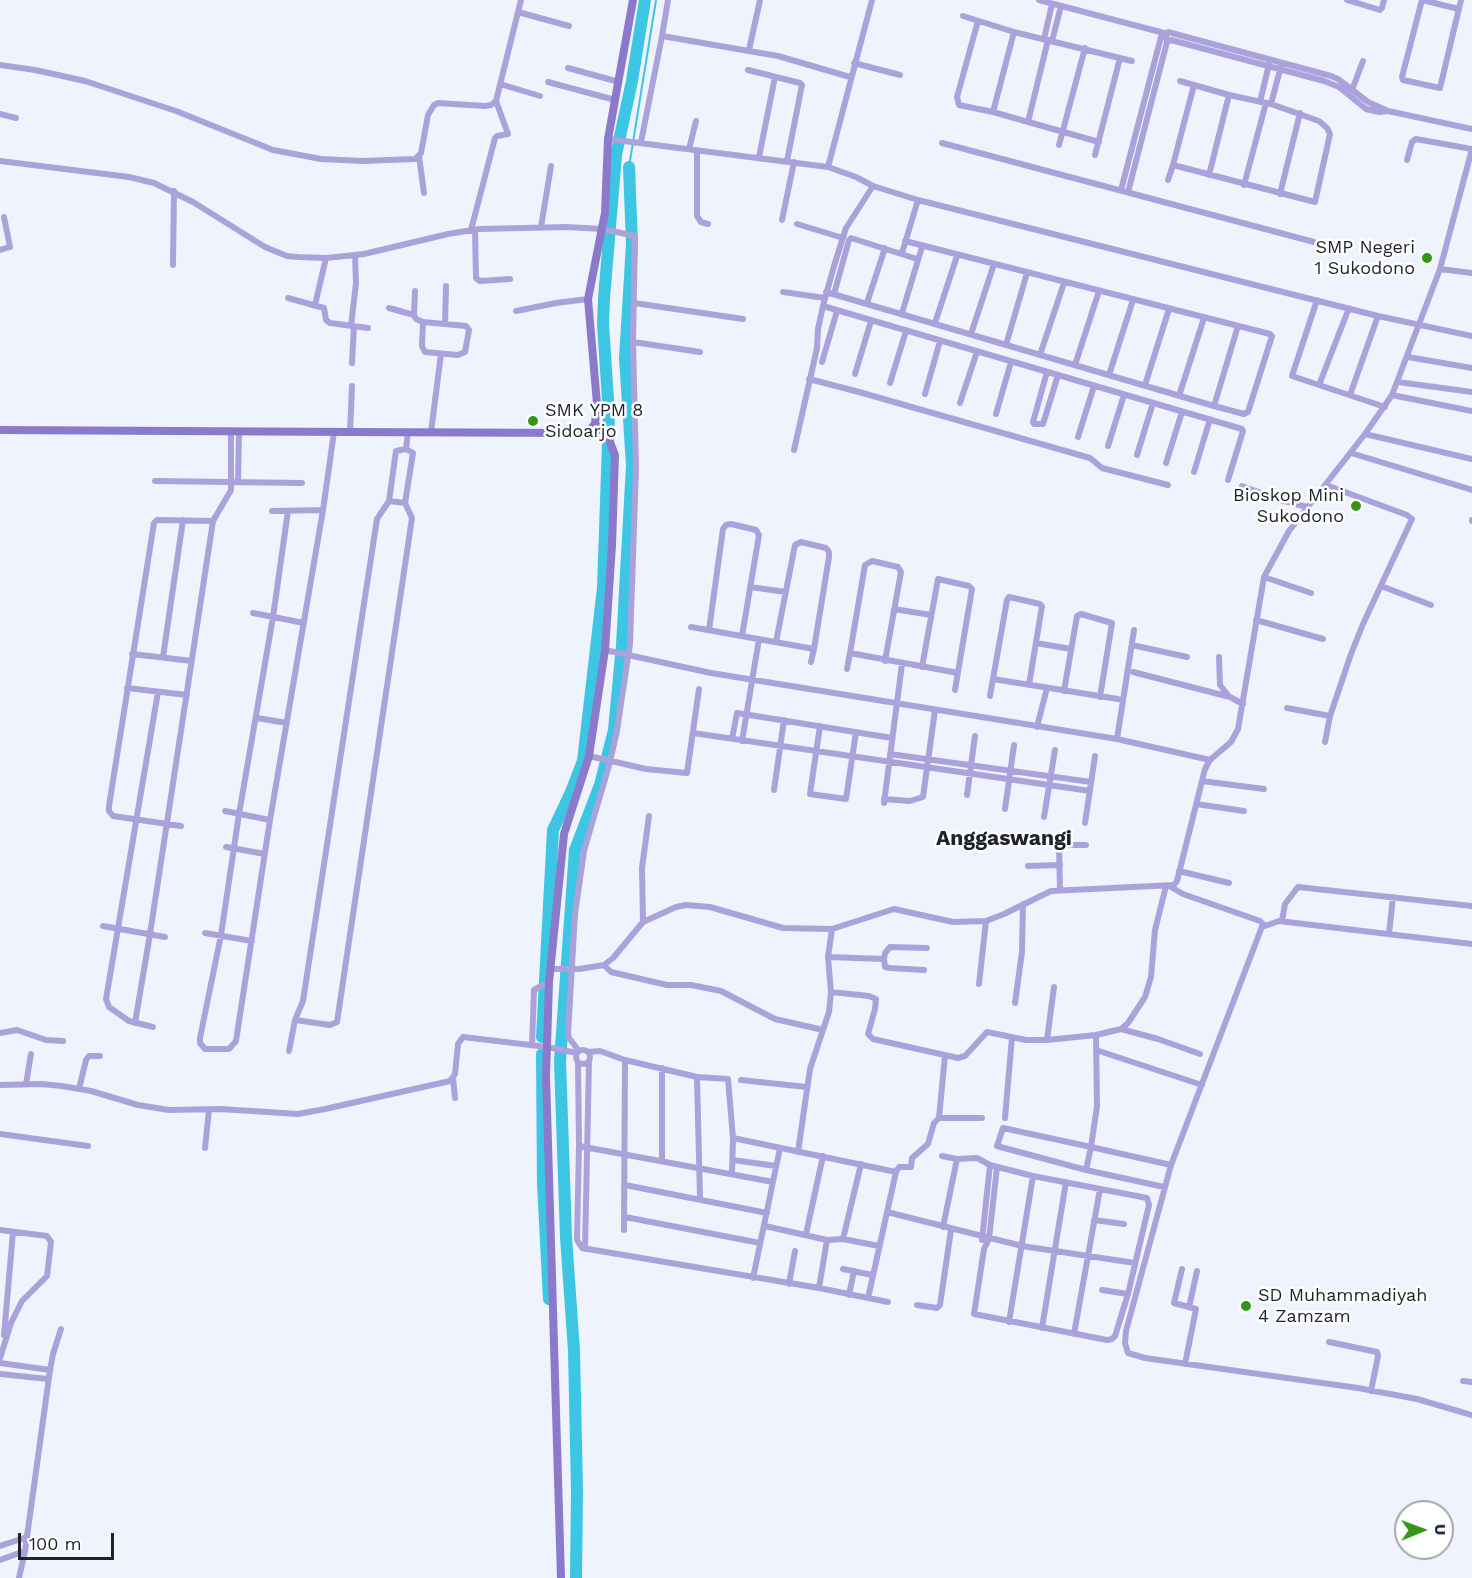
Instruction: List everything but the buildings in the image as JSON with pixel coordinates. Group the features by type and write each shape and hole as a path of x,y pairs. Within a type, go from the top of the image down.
{"street":[{"path":"510,279 480,281 476,278 473,230 495,138 508,134 496,101 521,0"},
{"path":"0,430 579,432 589,430 595,424 597,404 588,299 606,230 610,139 633,0"},
{"path":"638,142 668,0"},
{"path":"748,50 760,0"},
{"path":"828,167 872,0"},
{"path":"1039,0 1164,33 1170,32 1281,66 1331,76 1366,109 1379,112 1388,111"},
{"path":"1352,1 1380,10 1384,0"},
{"path":"1458,9 1422,0 1403,80 1440,88 1461,0"},
{"path":"1048,40 1052,4"},
{"path":"1028,122 1048,40 1061,6"},
{"path":"518,12 569,26"},
{"path":"963,16 1014,32 1132,61"},
{"path":"978,21 957,100 961,106 993,112 1099,142"},
{"path":"993,112 1014,32"},
{"path":"1153,81 1167,42 1164,33"},
{"path":"1125,191 1153,81 1161,37 1164,33"},
{"path":"662,36 748,50 850,77"},
{"path":"1167,42 1171,40 1270,63"},
{"path":"1059,145 1085,48"},
{"path":"1095,155 1120,58"},
{"path":"1352,90 1363,61"},
{"path":"854,63 900,75"},
{"path":"1244,185 1265,103 1270,63"},
{"path":"0,65 58,74 105,87 176,111 282,153 321,159 363,161 415,159 419,156"},
{"path":"1265,103 1281,66"},
{"path":"568,68 619,82"},
{"path":"748,70 800,82 802,87 782,220"},
{"path":"759,157 775,77"},
{"path":"1173,165 1312,203 1317,200 1329,131 1319,121 1300,113 1180,81"},
{"path":"548,82 615,100"},
{"path":"500,84 540,96"},
{"path":"1341,85 1368,102 1388,111 1472,129"},
{"path":"1168,180 1194,86"},
{"path":"1209,175 1229,95"},
{"path":"424,194 419,156 428,115 434,105 438,103 485,106 496,101"},
{"path":"1280,194 1300,113"},
{"path":"0,114 16,118"},
{"path":"689,149 696,121"},
{"path":"553,969 604,965 613,958 643,922 676,907 694,904 772,926 791,929 832,929 894,909 953,922 986,921 1044,893 1060,890 1169,886 1176,883 1208,764 1231,742 1235,735 1243,704 1264,577 1289,531 1365,435 1392,395 1440,269 1471,164 1472,149 1416,138 1412,142 1407,160"},
{"path":"610,139 828,167 873,186 918,200 1378,316 1472,336"},
{"path":"942,143 1314,242"},
{"path":"697,150 697,216 698,220 708,224"},
{"path":"0,161 129,177 174,191 274,251 298,257 326,258 378,252 473,230 541,227 606,230 633,234 636,240 633,303 636,468 632,613 608,762 584,851 569,969 569,1036 578,1052 576,1058 578,1062 579,1146 577,1240 585,1250 819,1288 888,1302"},
{"path":"541,227 551,166"},
{"path":"1464,185 1472,189"},
{"path":"794,450 817,348 825,295 846,228 873,186"},
{"path":"173,265 174,191"},
{"path":"902,253 918,200"},
{"path":"0,250 10,246 4,217"},
{"path":"797,224 843,237"},
{"path":"834,294 850,238 855,237 918,259"},
{"path":"783,292 834,294 1214,406 1244,414 1248,412 1272,336 1270,334 905,242"},
{"path":"902,314 922,247"},
{"path":"867,303 885,248"},
{"path":"352,363 355,255"},
{"path":"935,323 957,256"},
{"path":"315,305 326,258"},
{"path":"971,334 994,264"},
{"path":"1440,269 1472,273"},
{"path":"1006,345 1028,273"},
{"path":"1040,355 1064,283"},
{"path":"445,324 446,286"},
{"path":"414,315 415,291"},
{"path":"1075,365 1099,291"},
{"path":"288,298 326,309 328,322 368,328"},
{"path":"516,311 588,299"},
{"path":"1109,375 1133,300"},
{"path":"1317,300 1292,374 1294,377 1385,407"},
{"path":"633,303 743,319"},
{"path":"822,306 1242,429 1228,480"},
{"path":"389,308 414,315 416,319 423,322 466,326 469,332 463,354 428,353 423,350 423,322"},
{"path":"1319,385 1349,308"},
{"path":"1145,385 1168,309"},
{"path":"822,362 837,311"},
{"path":"1350,395 1378,316"},
{"path":"1179,396 1204,318"},
{"path":"855,374 871,321"},
{"path":"1214,406 1238,326"},
{"path":"890,383 906,331"},
{"path":"925,394 940,341"},
{"path":"633,342 700,352"},
{"path":"960,403 977,352"},
{"path":"431,432 441,354"},
{"path":"1408,357 1472,368"},
{"path":"996,414 1011,362"},
{"path":"1047,372 1034,423 1043,424 1058,375"},
{"path":"809,379 1090,458 1102,468 1168,485"},
{"path":"1398,382 1472,392"},
{"path":"350,432 352,386"},
{"path":"1078,437 1094,386"},
{"path":"1108,446 1124,395"},
{"path":"1392,395 1472,411"},
{"path":"1137,455 1153,403"},
{"path":"1166,463 1182,412"},
{"path":"1194,472 1210,420"},
{"path":"561,1578 546,1076 550,1047 546,983 553,969 564,834 593,758 608,651 614,451 605,432 595,424"},
{"path":"135,1023 213,521 235,482 235,431"},
{"path":"288,511 221,935 200,1038 200,1043 205,1049 229,1049 234,1045 334,432"},
{"path":"406,449 408,432"},
{"path":"1365,435 1472,459"},
{"path":"289,1051 295,1020 303,1001 377,519 389,501 396,451 406,449 413,453 405,503 412,518 336,1022 330,1025 295,1020"},
{"path":"1351,453 1472,490"},
{"path":"155,481 302,483"},
{"path":"1325,742 1330,716 1351,654 1412,521 1411,516 1326,485"},
{"path":"1242,486 1307,507"},
{"path":"389,501 405,503"},
{"path":"272,511 323,510"},
{"path":"181,826 113,816 109,811 154,523 157,520 213,521"},
{"path":"163,657 183,520"},
{"path":"708,630 723,529 726,525 732,524 756,530 759,533 742,636"},
{"path":"776,642 795,545 801,543 828,550 829,557 811,662"},
{"path":"847,669 865,565 869,561 900,569 885,661"},
{"path":"1264,577 1311,593"},
{"path":"922,667 938,579 971,587 955,690"},
{"path":"1381,586 1431,604"},
{"path":"750,587 786,592"},
{"path":"990,696 1006,600 1009,597 1042,606 1029,685"},
{"path":"894,609 931,615"},
{"path":"253,613 304,622"},
{"path":"1064,691 1079,615 1112,623 1100,697"},
{"path":"1256,620 1323,639"},
{"path":"691,627 814,649"},
{"path":"1118,739 1134,630"},
{"path":"742,741 759,639"},
{"path":"1036,643 1071,649"},
{"path":"1132,645 1187,657"},
{"path":"608,651 711,673 1118,739 1208,764"},
{"path":"132,654 192,661"},
{"path":"850,654 958,673"},
{"path":"1219,657 1220,685 1230,697"},
{"path":"902,664 884,801 910,801 923,797 935,710"},
{"path":"1132,672 1230,697 1243,704"},
{"path":"993,679 1118,699"},
{"path":"127,688 187,695"},
{"path":"1038,727 1047,688"},
{"path":"593,758 687,773 699,689"},
{"path":"153,1027 135,1023 109,1007 106,1002 158,692"},
{"path":"1287,708 1330,716"},
{"path":"732,739 737,713 892,738"},
{"path":"256,718 287,723"},
{"path":"774,790 784,720"},
{"path":"820,726 810,794 846,798 856,732"},
{"path":"693,733 1090,791"},
{"path":"967,795 975,736"},
{"path":"1005,809 1014,745"},
{"path":"1044,817 1055,750"},
{"path":"890,754 1091,782"},
{"path":"1085,823 1095,756"},
{"path":"1202,782 1264,789"},
{"path":"1196,804 1244,811"},
{"path":"225,811 270,820"},
{"path":"643,922 643,850 649,816"},
{"path":"1026,840 1043,840 1059,845 1086,845"},
{"path":"1059,845 1060,890"},
{"path":"226,847 265,854"},
{"path":"1028,866 1060,865"},
{"path":"1179,871 1229,883"},
{"path":"1169,886 1183,894 1260,921 1262,927 1202,1085 1167,1164 1164,1187 1134,1296 1125,1343 1128,1353 1185,1364 1215,1366 1417,1399 1472,1415"},
{"path":"831,992 869,996 876,999 868,1034 873,1040 945,1056 962,1058 987,1032 1047,1040 1096,1035 1121,1029 1128,1023 1145,997 1151,977 1155,930 1169,886"},
{"path":"1282,921 1285,904 1298,887 1472,906"},
{"path":"1389,934 1393,897"},
{"path":"1015,1002 1022,952 1023,904"},
{"path":"979,984 986,921"},
{"path":"1262,927 1282,921 1472,944"},
{"path":"103,926 165,937"},
{"path":"798,1152 806,1087 813,1058 829,1012 831,992 828,957 832,929"},
{"path":"205,933 252,941"},
{"path":"924,970 885,967 884,959 890,947 927,948"},
{"path":"828,957 884,959"},
{"path":"604,965 611,972 667,985 690,985 721,991 775,1019 823,1030"},
{"path":"532,1045 532,996 535,988 546,983"},
{"path":"1047,1040 1054,987"},
{"path":"1121,1029 1200,1054"},
{"path":"0,1033 17,1030 46,1040 63,1041"},
{"path":"1086,1170 1097,1106 1096,1035"},
{"path":"455,1098 453,1078 458,1044 463,1037 578,1052 600,1051 625,1060 697,1077 728,1079 733,1138 732,1174"},
{"path":"1005,1118 1012,1037"},
{"path":"1096,1050 1202,1085"},
{"path":"585,1250 590,1057 588,1052"},
{"path":"26,1084 31,1054"},
{"path":"78,1089 87,1058 100,1056"},
{"path":"733,1138 861,1164 898,1169 908,1168 928,1144 934,1123 939,1118 945,1056"},
{"path":"624,1230 625,1060"},
{"path":"578,1062 583,1064 589,1061"},
{"path":"662,1068 662,1160"},
{"path":"697,1077 700,1198"},
{"path":"0,1085 62,1086 158,1109 308,1113 446,1082 453,1078"},
{"path":"741,1080 806,1087"},
{"path":"205,1148 209,1110"},
{"path":"939,1118 982,1118"},
{"path":"1164,1187 1086,1170 997,1146 1003,1128 1007,1128 1092,1143 1167,1164"},
{"path":"0,1134 88,1146"},
{"path":"579,1146 773,1182"},
{"path":"753,1278 780,1148"},
{"path":"806,1234 823,1156"},
{"path":"942,1156 957,1159 977,1158 994,1166 1033,1176 1147,1198 1149,1201 1128,1294 1115,1336 1112,1339 1107,1340 974,1314 994,1166"},
{"path":"943,1227 957,1159"},
{"path":"733,1160 776,1166"},
{"path":"843,1239 861,1164"},
{"path":"868,1298 898,1169"},
{"path":"1009,1322 1033,1176"},
{"path":"1042,1328 1065,1182"},
{"path":"625,1185 767,1213"},
{"path":"1074,1334 1100,1189"},
{"path":"887,1212 951,1230 1022,1246 1135,1263"},
{"path":"625,1217 760,1243"},
{"path":"1094,1220 1124,1224"},
{"path":"765,1226 827,1239 843,1239 879,1246"},
{"path":"0,1230 49,1237 51,1242 47,1276 22,1301 2,1348"},
{"path":"917,1305 938,1308 940,1305 951,1230"},
{"path":"0,1358 13,1232"},
{"path":"819,1288 827,1239"},
{"path":"789,1284 795,1251"},
{"path":"843,1269 872,1275"},
{"path":"849,1295 854,1271"},
{"path":"1185,1364 1196,1309 1174,1303 1181,1272 1196,1275 1190,1307"},
{"path":"1102,1290 1128,1294"},
{"path":"19,1578 25,1551 48,1379 61,1329"},
{"path":"1329,1342 1377,1352 1371,1391"},
{"path":"0,1364 50,1370"},
{"path":"0,1374 48,1379"},
{"path":"1463,1381 1472,1382"},
{"path":"0,1546 27,1537"},
{"path":"0,1560 25,1551"}],"waterway":[{"path":"542,1037 553,830 583,761 603,588 609,415 603,324 604,298 616,155 632,81 645,0"},
{"path":"629,167 656,0"},
{"path":"576,1578 574,1351 566,1237 560,1061 575,850 600,785 614,730 622,645 632,465 625,358 632,244 629,167"},
{"path":"542,1054 543,1184 549,1299"}],"place":[{"name":"SMP Negeri 1 Sukodono","path":"1427,258"},
{"name":"SMK YPM 8 Sidoarjo","path":"533,421"},
{"name":"Bioskop Mini Sukodono","path":"1356,506"},
{"name":"SD Muhammadiyah 4 Zamzam","path":"1246,1306"}],"district":[{"name":"Anggaswangi","path":"1004,839"}]}
